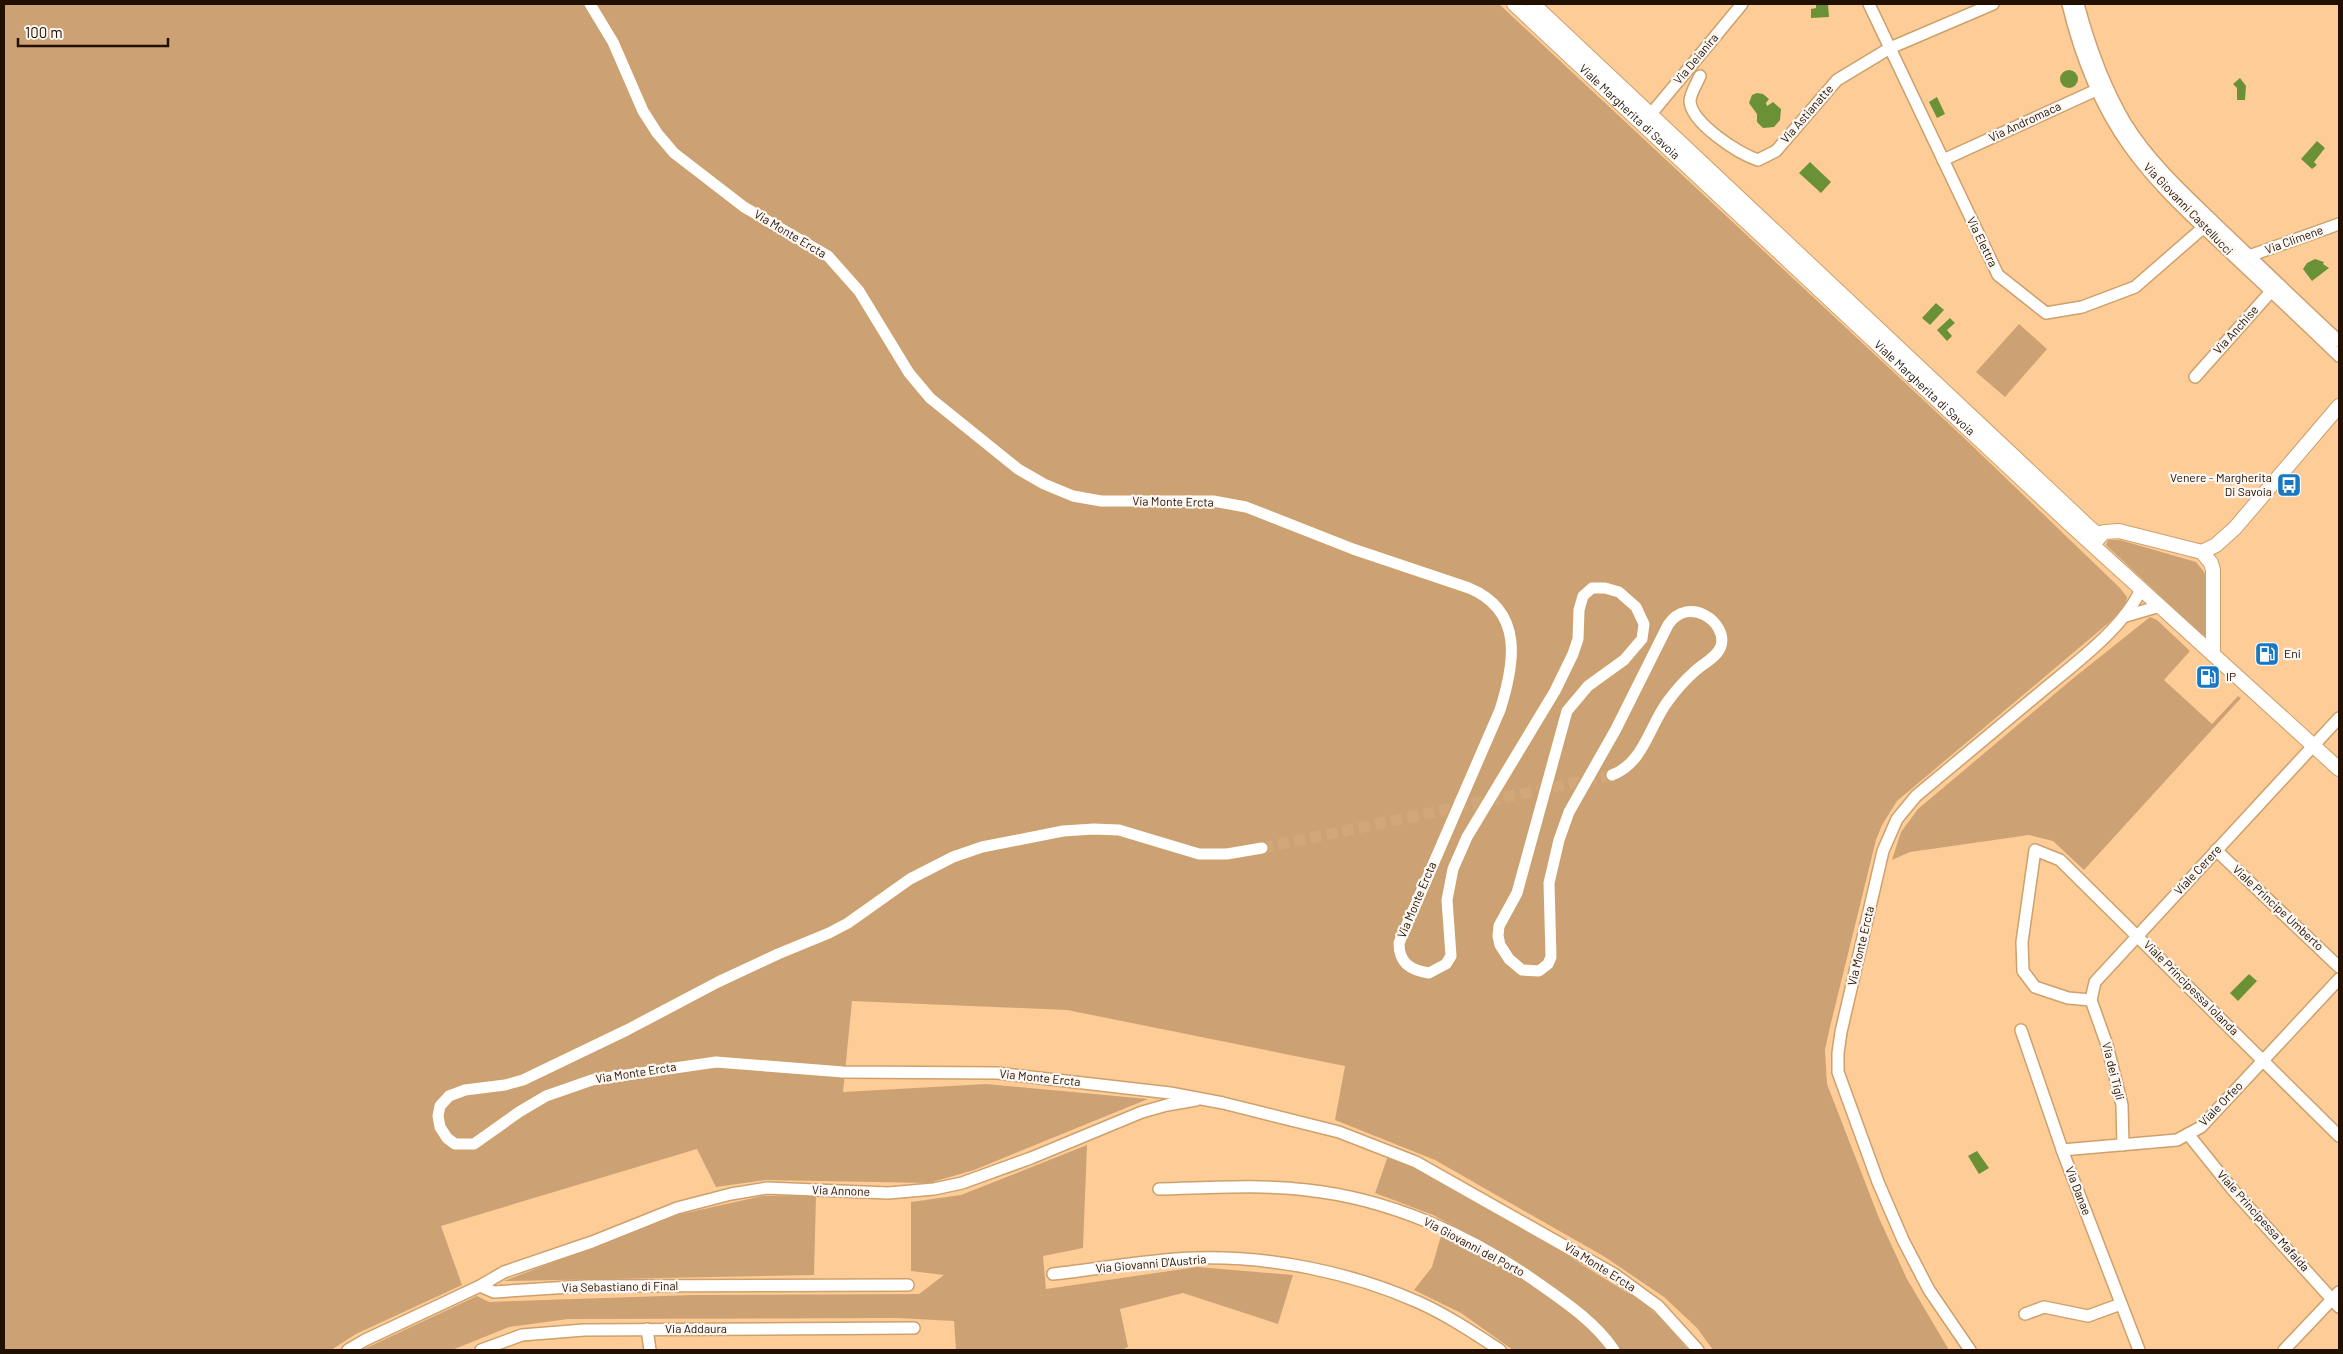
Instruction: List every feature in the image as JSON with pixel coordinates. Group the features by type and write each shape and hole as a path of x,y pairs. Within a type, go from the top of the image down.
{"street":[{"name":"Via Monte Ercta","path":"590,4 613,42 643,111 657,133 674,153 744,207 828,256 859,291 909,372 930,398 1018,469 1044,484 1073,496 1101,501 1213,501 1246,507 1353,549 1469,588 1481,593 1496,604 1507,623 1511,662 1509,682 1500,710 1399,943 1399,953 1410,968 1429,973 1446,964 1451,956 1447,900 1453,869 1467,837 1555,691 1578,640 1580,602 1587,592 1597,587 1611,589 1636,606 1641,617 1644,632 1642,639 1633,652 1588,686 1567,711 1517,893 1499,926 1498,936 1500,945 1509,959 1522,970 1539,971 1548,964 1551,957 1549,883 1559,840 1572,805 1616,729 1668,624 1678,613 1685,610 1702,614 1716,625 1720,632 1722,639 1718,651 1684,681 1667,702 1636,758 1629,767 1612,775"},
{"name":"Viale Margherita di Savoia","path":"1514,4 2060,515 2160,606 2210,646 2339,769"},
{"name":"Viale Margherita di Savoia","path":"1533,4 2089,527 2096,533 2101,533"},
{"name":"Via Deianira","path":"1651,114 1742,4"},
{"name":"Via Elettra","path":"1869,4 1998,275 2046,313 2082,307 2135,287 2208,224"},
{"name":"Via Astianatte","path":"1700,76 1690,100 1694,114 1721,139 1744,156 1758,160 1776,151 1837,80 1890,48 1993,4"},
{"name":"Via Giovanni Castellucci","path":"2068,4 2074,31 2102,87"},
{"name":"Via Giovanni Castellucci","path":"2078,4 2102,87 2118,129 2139,159 2158,182 2249,256 2274,287 2339,341"},
{"name":"Via Andromaca","path":"1943,160 2102,87"},
{"name":"Via Giovanni Castellucci","path":"2208,224 2274,287 2339,356"},
{"name":"Via Climene","path":"2249,256 2339,224"},
{"name":"Via Anchise","path":"2195,377 2274,287"},
{"path":"2202,552 2216,545 2235,528 2339,406"},
{"path":"2213,570 2235,528"},
{"path":"2098,548 2096,542 2101,533 2119,531 2202,552 2211,563 2213,570 2210,646"},
{"path":"2126,616 2134,606 2142,589"},
{"path":"2126,616 2160,606"},
{"name":"Via Monte Ercta","path":"1970,1350 1920,1273 1878,1182 1838,1072 1841,1032 1883,851 1902,813 1916,796 2067,670 2126,616"},
{"name":"Viale Cerere","path":"2091,1000 2094,982 2339,718"},
{"name":"Via Monte Ercta","path":"1262,848 1227,854 1199,854 1119,830 1094,829 1063,831 982,847 953,857 910,879 865,912 835,930 718,982 627,1030 523,1080 505,1085 465,1090 449,1096 440,1106 438,1116 440,1127 447,1138 455,1144 474,1144 519,1112 546,1096 592,1080 716,1062 843,1072 997,1073 1205,1099 1339,1132 1416,1162 1614,1274 1658,1306 1698,1350"},
{"name":"Viale Principessa Iolanda","path":"2091,1000 2068,998 2035,987 2023,971 2022,942 2035,850 2060,860 2264,1059 2339,1136"},
{"name":"Viale Principe Umberto","path":"2216,850 2339,967"},
{"name":"Viale Orfeo","path":"2062,1150 2177,1140 2201,1127 2339,979"},
{"name":"Via dei Tigli","path":"2091,1000 2107,1045 2122,1104 2123,1145"},
{"name":"Via Danae","path":"2021,1030 2062,1150 2138,1350"},
{"name":"Via Annone","path":"480,1286 504,1272 592,1242 677,1208 731,1194 766,1188 888,1193 934,1189 962,1183 1031,1158 1142,1112 1167,1105 1205,1099"},
{"name":"Viale Principessa Mafalda","path":"2188,1134 2233,1190 2337,1300"},
{"name":"Via Giovanni del Porto","path":"1159,1189 1306,1189 1382,1204 1453,1234 1525,1274 1585,1318 1601,1333 1614,1350"},
{"name":"Via Giovanni D'Austria","path":"1053,1274 1196,1258 1278,1263 1320,1270 1355,1279 1418,1302 1455,1321 1500,1350"},
{"name":"Via Sebastiano di Final","path":"480,1286 494,1292 585,1286 908,1285"},
{"path":"348,1350 373,1336 480,1286"},
{"path":"2284,1350 2337,1300"},
{"path":"2025,1314 2044,1307 2088,1316 2121,1304"},
{"name":"Via Addaura","path":"481,1350 522,1335 647,1329 914,1328"},
{"path":"647,1329 650,1350"}],"shaded area":[{"path":"4,4 1499,4 1961,435 2120,588 2127,597 2125,607 2118,615 1897,801 1882,825 1876,840 1830,1027 1825,1050 1827,1084 1879,1218 1907,1279 1949,1350 1713,1350 1697,1328 1664,1297 1605,1257 1435,1160 1335,1120 1345,1066 1067,1010 852,1001 843,1092 986,1084 1148,1099 974,1170 929,1183 765,1180 716,1187 697,1149 441,1226 462,1285 356,1334 331,1350 4,1350"},
{"path":"1816,4 1828,4 1829,17 1811,18 1811,9 1816,8"},
{"path":"2069,70 2075,73 2078,79 2075,85 2069,88 2063,85 2060,79 2063,73"},
{"path":"2240,78 2246,86 2245,100 2237,100 2237,88 2233,84"},
{"path":"1757,93 1763,94 1769,99 1766,103 1767,106 1773,102 1781,109 1780,120 1774,127 1763,128 1757,122 1757,114 1749,103 1752,95"},
{"path":"1937,97 1945,114 1937,118 1929,102"},
{"path":"2317,141 2325,148 2314,162 2317,165 2312,169 2301,159"},
{"path":"1810,162 1831,182 1821,193 1799,173"},
{"path":"2315,259 2324,262 2323,264 2329,268 2312,281 2303,269 2307,263"},
{"path":"1936,303 1944,310 1930,325 1922,318"},
{"path":"1950,318 1955,323 1947,330 1952,336 1947,341 1937,330"},
{"path":"2019,324 2047,349 2005,397 1976,372"},
{"path":"2108,540 2120,540 2196,562 2204,572 2207,580 2208,634 2206,636 2201,634 2108,547 2106,545"},
{"path":"2150,617 2157,620 2190,651 2164,680 2212,724 2238,696 2241,698 2084,870 2053,841 2029,835 1910,852 1892,860 1901,832 1918,809 2071,680"},
{"path":"2249,974 2257,981 2238,1001 2230,993"},
{"path":"1087,1145 1083,1248 1043,1256 1046,1289 1197,1267 1293,1275 1278,1324 1183,1293 1120,1309 1128,1347 1121,1350 956,1350 954,1321 898,1318 568,1319 509,1327 452,1350 362,1350 477,1296 489,1302 693,1295 919,1294 944,1275 911,1271 911,1202 961,1195"},
{"path":"1977,1151 1989,1168 1979,1174 1968,1156"},
{"path":"1388,1156 1420,1170 1529,1232 1641,1301 1665,1322 1688,1350 1621,1350 1604,1328 1559,1291 1510,1256 1433,1215 1375,1193"},
{"path":"816,1195 814,1275 504,1281 677,1215 762,1196"},
{"path":"1441,1236 1530,1284 1571,1314 1607,1350 1513,1350 1461,1313 1414,1290 1432,1267"}],"tunnel":[{"path":"1262,848 1612,775"}],"place":[{"name":"Venere - Margherita Di Savoia","path":"2289,485"},
{"name":"Eni","path":"2267,654"},
{"name":"IP","path":"2208,677"}]}
